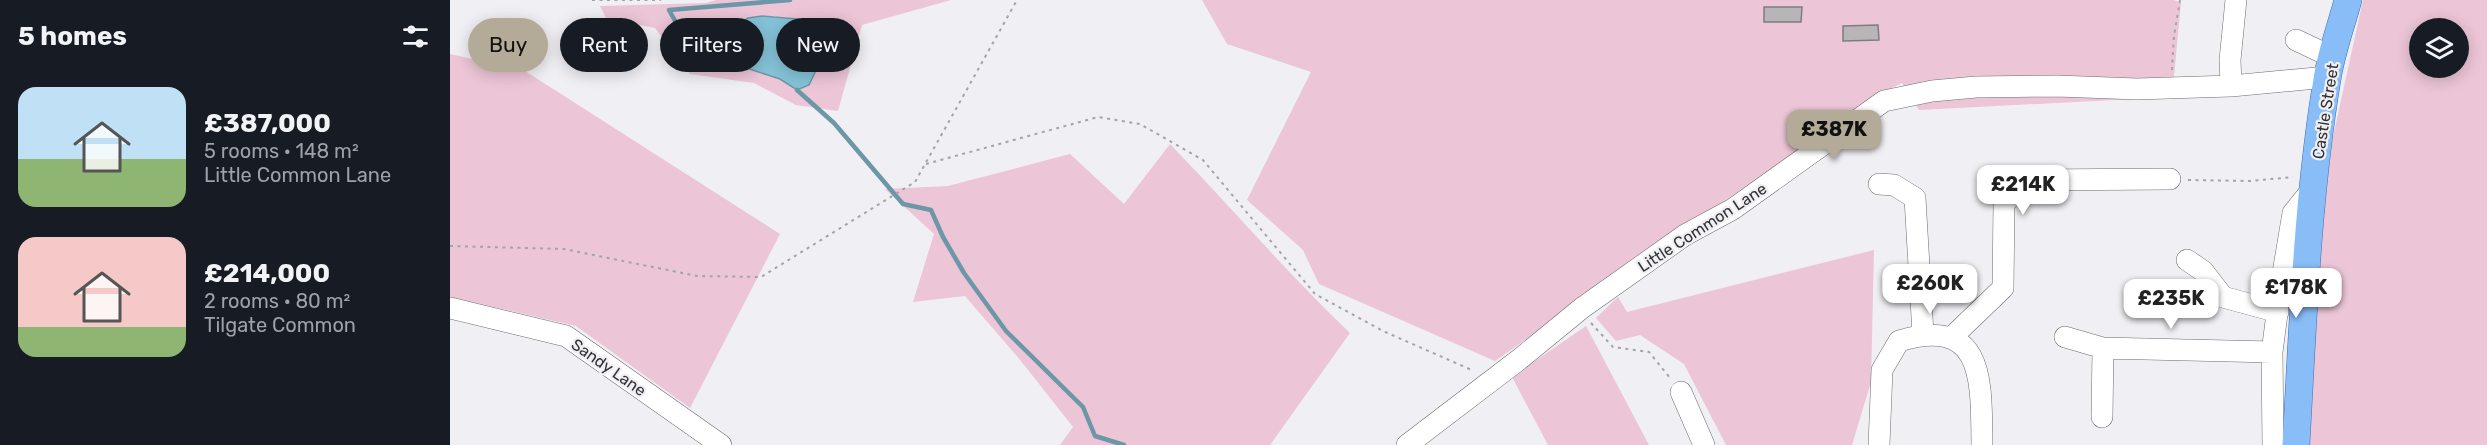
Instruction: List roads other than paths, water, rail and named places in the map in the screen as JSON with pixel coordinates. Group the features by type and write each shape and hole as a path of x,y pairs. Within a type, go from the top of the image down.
{"main road":[{"name":"Castle Street","path":"2296,445 2303,303 2314,183 2330,67 2348,0"}],"street":[{"path":"2231,86 2230,60 2236,0"},
{"path":"2296,40 2330,67"},
{"name":"Little Common Lane","path":"1407,445 1493,380 1582,308 1685,235 1733,209 1884,101 1932,91 1976,87 2231,86 2330,67"},
{"path":"1952,337 2003,288 2004,204 2025,180 2170,179"},
{"path":"2273,445 2272,352 2293,213 2314,183"},
{"path":"1879,184 1894,185 1914,195 1915,198 1923,334"},
{"path":"2187,260 2203,271 2223,297 2278,312"},
{"name":"Sandy Lane","path":"450,308 566,336 721,445"},
{"path":"1879,445 1882,370 1899,341 1923,334 1952,337 1971,353 1982,388 1982,445"},
{"path":"2065,338 2103,348 2272,352"},
{"path":"2102,417 2103,348"},
{"path":"1681,392 1704,445"}],"water":[{"path":"762,16 785,18 776,18 776,72 815,72 809,85 797,90 780,79 758,72 764,72 764,18 748,18"}],"waterway":[{"path":"674,18 669,10 790,0"},
{"path":"797,90 834,123 903,204 931,210 943,237 964,273 1006,331 1083,407 1095,436 1124,445"}]}
